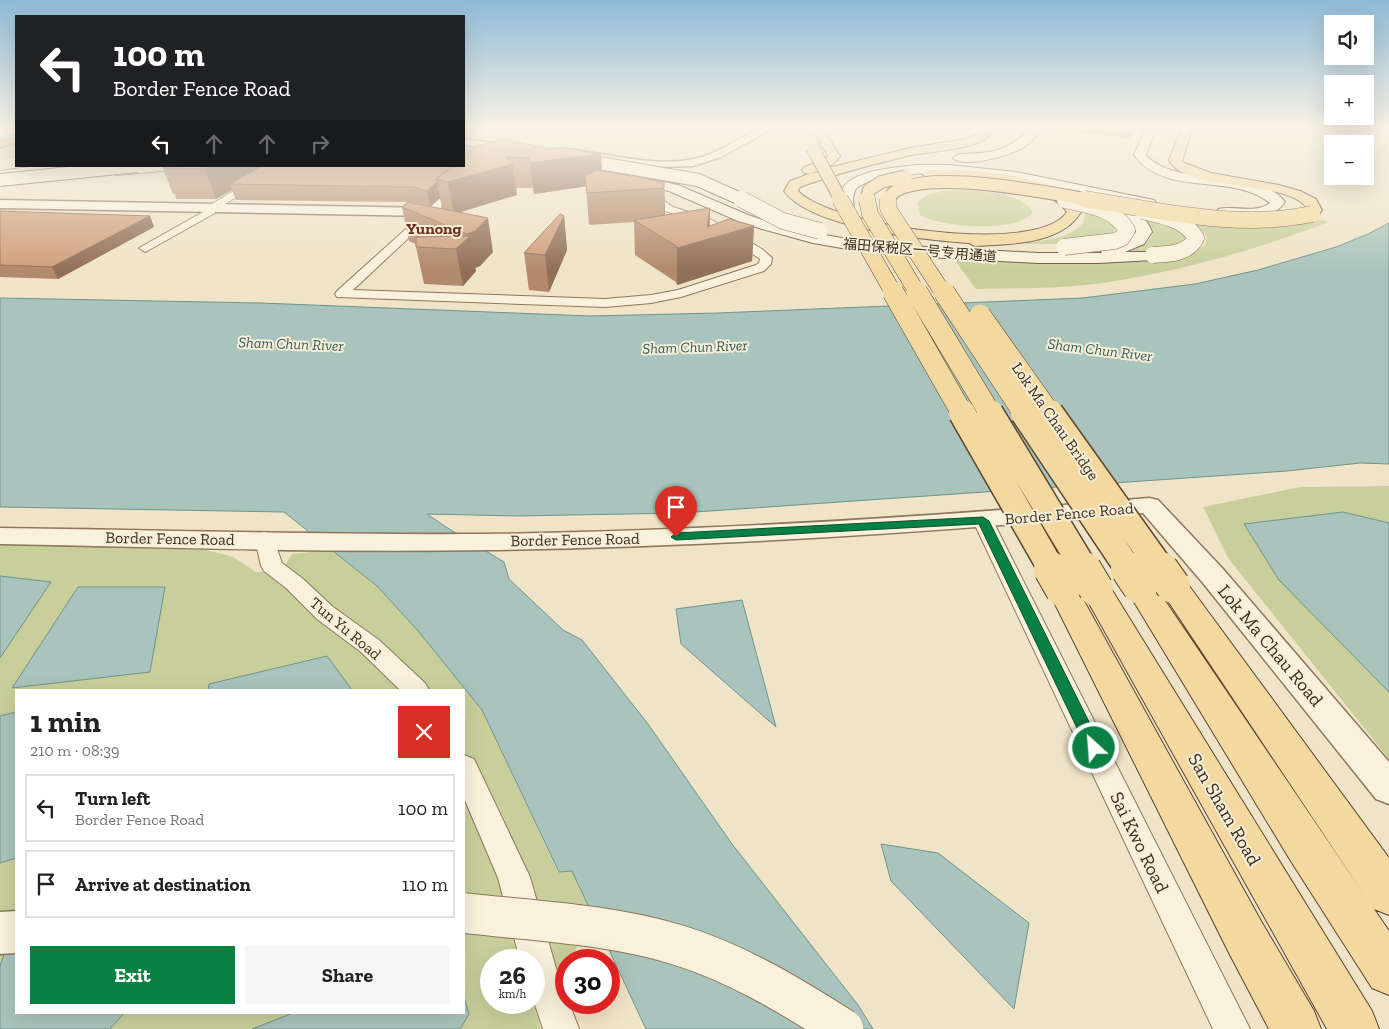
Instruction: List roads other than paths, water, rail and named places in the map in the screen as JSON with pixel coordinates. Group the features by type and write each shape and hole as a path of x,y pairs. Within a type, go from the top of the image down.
{"main road":[{"path":"3,179 29,175"},
{"path":"3,179 44,175"},
{"name":"福田保税区一号专用通道","path":"623,175 664,185 743,218 813,238 914,254 1069,258 1154,255 1174,252 1191,247 1195,243 1194,234 1184,226 1167,218 1100,201"},
{"path":"676,175 698,180 724,190 783,221 820,232 914,254 1049,254 1098,251 1125,246 1139,240 1143,236 1143,228 1135,218 1096,198 1049,183 1008,175"},
{"path":"798,175 780,183 778,188 779,195 790,206 834,226 876,234 928,239 992,240"},
{"path":"816,175 795,184 791,191 792,195 812,206 866,224 911,233 992,240"},
{"path":"827,175 847,212 914,254 988,248 1064,247 1115,241 1122,238 1127,230 1125,225 1116,217 1090,206 1022,193 974,187 948,187 926,190 911,195 905,206 910,219 914,254 1080,589"},
{"path":"847,212 845,202 848,191 857,182 881,175"},
{"path":"909,175 873,186 866,195 867,208 870,214 914,254"},
{"path":"914,254 992,240 1022,237 1060,227 1068,223 1074,212 1068,202 1048,191 1017,182 979,175"},
{"path":"1007,175 1143,202 1194,210 1248,213 1270,210 1278,206 1275,198 1257,191 1181,175"},
{"path":"1209,175 1268,186 1296,194 1311,202 1314,210 1312,214 1284,220 1231,220 968,182 934,181 904,186 890,194 888,208 914,254 1080,589 1241,928 1296,1029"},
{"path":"812,206 857,216 952,228 987,230 1017,229 1037,224 1044,211 1020,196 974,187"},
{"name":"Lok Ma Chau Bridge","path":"914,254 1157,586"},
{"name":"Lok Ma Chau Bridge","path":"914,254 1157,586"},
{"path":"1157,586 1389,894"},
{"path":"1157,586 1304,844 1389,971"},
{"name":"San Sham Road","path":"1080,589 1354,1029"}],"street":[{"path":"0,185 3,179 58,175"},
{"path":"145,248 268,175"},
{"path":"471,175 342,294 605,303 651,299 682,293 760,268 765,264 766,258 712,224 669,208 658,201 650,192 641,188 617,182"},
{"path":"0,206 388,214 430,212"},
{"name":"Border Fence Road","path":"0,536 485,542 734,535 983,521 1149,505"},
{"name":"Lok Ma Chau Road","path":"1149,505 1213,576 1389,788"},
{"name":"Sai Kwo Road","path":"983,521 1232,1029"},
{"name":"Tun Yu Road","path":"265,539 272,566 294,583 325,614 370,646 415,689"},
{"path":"465,769 514,877 539,968 560,1029"},
{"path":"465,913 563,924 653,938 695,951 736,968 812,1008 844,1029"},
{"path":"0,933 15,932"}],"water":[{"name":"Sham Chun River","path":"1389,223 1389,464 1360,463 1287,471 681,513 516,516 427,514 504,562 509,579 563,630 582,640 648,724 732,844 858,1005 873,1029 646,1029 620,973 620,949 609,949 572,871 559,872 482,710 419,632 377,586 284,512 0,507 0,298 261,303 590,316 718,313 1083,298 1195,284 1258,270 1336,247"},
{"path":"1343,512 1389,523 1389,692 1279,580 1244,524"},
{"path":"0,576 51,582 0,658"},
{"path":"78,587 165,587 150,672 12,688"},
{"path":"742,600 776,727 681,644 676,609"},
{"path":"327,656 351,689 208,689 209,684"},
{"path":"15,712 15,858 0,863 0,716"},
{"path":"881,844 938,853 1029,923 1014,1009 891,881"},
{"path":"15,923 15,1014 123,1014 110,1029 0,1029 0,966"},
{"path":"465,1000 469,1014 460,1029 252,1029 290,1014 465,1014"}],"district":[{"name":"Yunong","path":"434,228"}]}
